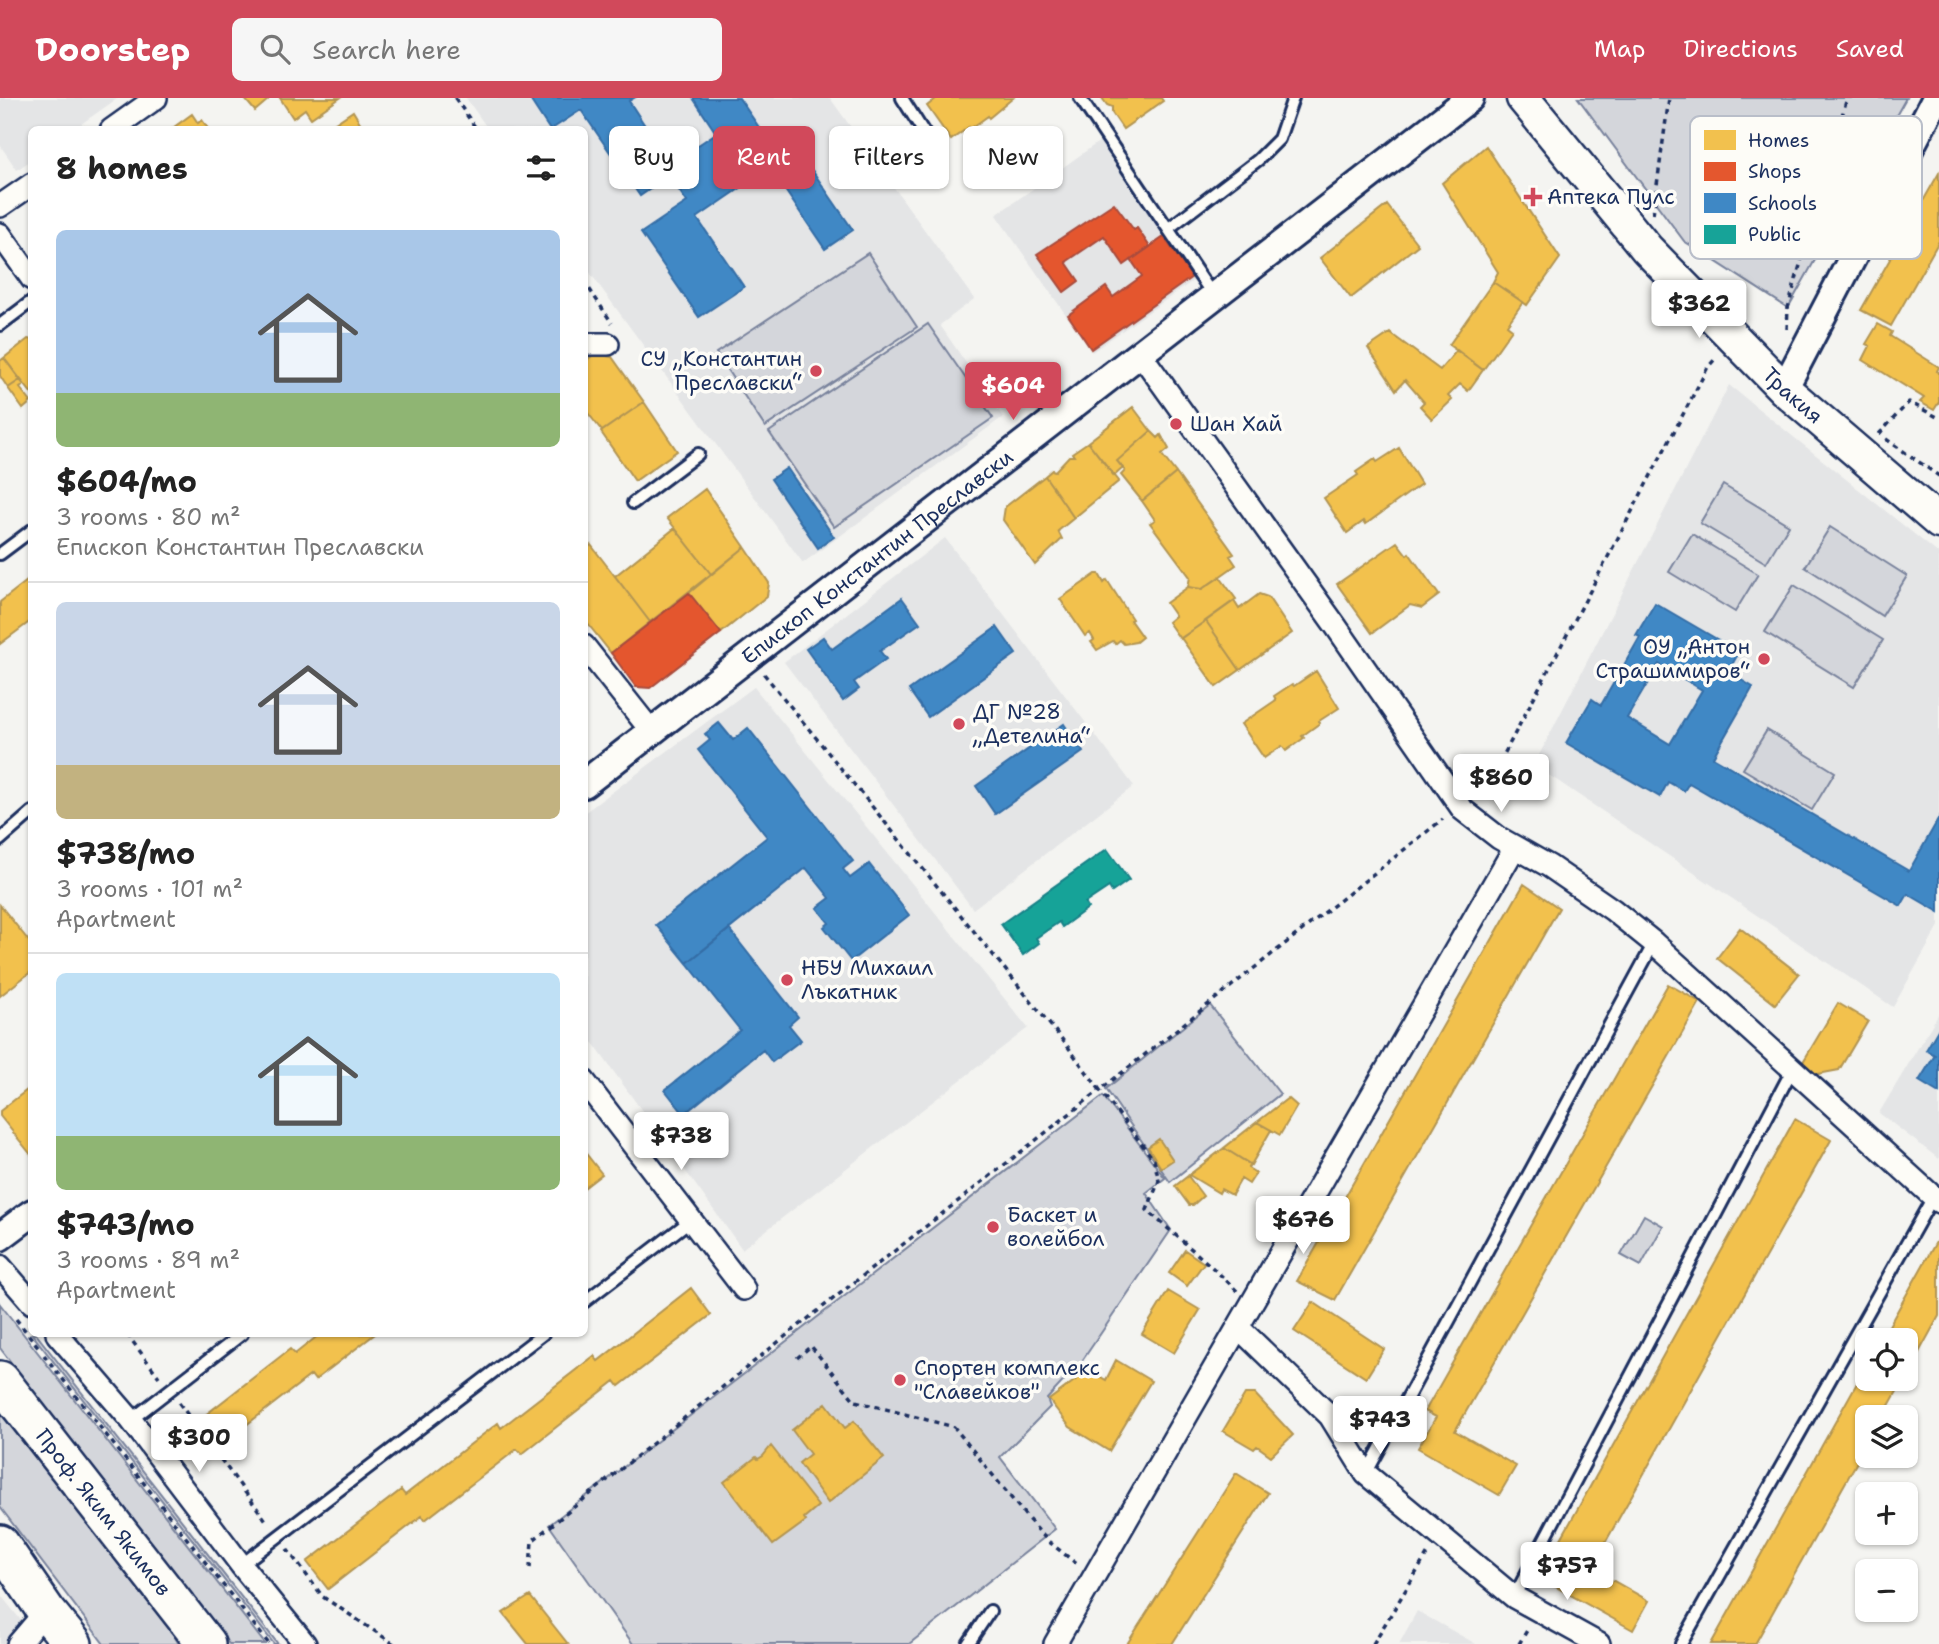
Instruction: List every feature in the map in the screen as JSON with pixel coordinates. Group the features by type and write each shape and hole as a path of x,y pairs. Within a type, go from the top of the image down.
{"highway":[{"name":"Проф. Яким Якимов","path":"0,1380 199,1640"},
{"path":"0,1544 46,1611 73,1644"}],"main road":[{"name":"Тракия","path":"1523,98 1647,249 1784,389 1939,522"}],"street":[{"path":"117,126 156,98"},
{"name":"Епископ Константин Преславски","path":"588,781 1470,98"},
{"path":"1922,125 1936,98"},
{"path":"3,198 28,186"},
{"path":"0,234 28,273"},
{"path":"1784,389 1852,259"},
{"path":"588,344 608,344"},
{"path":"1140,353 1335,625 1463,810 1499,838 1549,866 1613,910 1654,943 1936,1199"},
{"path":"588,651 652,732"},
{"path":"1055,1644 1515,847"},
{"path":"588,1086 744,1289"},
{"path":"0,1237 28,1216"},
{"path":"0,1266 28,1298"},
{"path":"1238,1327 1330,1416 1366,1474 1514,1597 1599,1644"},
{"path":"60,1337 131,1420 305,1644"},
{"path":"18,1644 46,1611"}],"lane":[{"path":"902,98 920,126"},
{"path":"1080,98 1213,296"},
{"path":"1168,228 1258,160 1279,139 1293,98"},
{"path":"0,324 28,304"},
{"path":"633,503 698,454"},
{"path":"0,554 28,533"},
{"path":"0,840 28,816"},
{"path":"1366,1474 1654,943"},
{"path":"1514,1597 1792,1070"},
{"path":"1681,1644 1936,1199"},
{"path":"588,1298 691,1220"},
{"path":"131,1420 238,1337"},
{"path":"242,1565 539,1337"},
{"path":"968,1644 989,1611"}],"path":[{"path":"455,98 474,126"},
{"path":"1647,249 1669,98"},
{"path":"1842,116 1847,98"},
{"path":"1787,331 1788,309 1802,259"},
{"path":"588,287 612,321 608,344"},
{"path":"1879,434 1909,402 1939,418"},
{"path":"750,656 1065,1043"},
{"path":"530,1568 532,1541 782,1339 1100,1090 1154,1160 1159,1181 1147,1210 1206,1260 1251,1304"},
{"path":"9,1309 28,1333"},
{"path":"31,1337 270,1644"},
{"path":"129,1337 323,1597 394,1644"},
{"path":"797,1358 811,1346 855,1401 954,1427 1048,1541 1094,1575"},
{"path":"1373,1644 1439,1534"}],"shaded area":[{"path":"0,98 118,98 78,126 28,126 28,162 17,170 0,145"},
{"name":"СУ „Константин Преславски“","path":"466,98 830,98 850,126 829,126 829,189 895,189 974,299 940,325 1003,417 803,563 588,270 588,126 486,126"},
{"path":"1578,98 1906,98 1896,116 1690,116 1690,245 1684,241"},
{"path":"1100,141 1197,278 1092,352 996,215 1033,189 1063,189 1063,167"},
{"path":"868,253 917,327 765,427 716,353"},
{"path":"1712,259 1816,259 1788,308"},
{"path":"928,324 993,418 834,527 769,432"},
{"name":"ОУ „Антон Страшимиров“","path":"1729,385 1939,554 1939,926 1893,1007 1534,765"},
{"path":"1723,485 1789,525 1766,563 1700,523"},
{"path":"1830,527 1907,576 1882,616 1805,567"},
{"path":"1692,534 1758,574 1735,612 1669,572"},
{"name":"ДГ №28 „Детелина“","path":"945,538 1134,786 973,909 784,662"},
{"path":"1794,585 1883,640 1854,687 1765,632"},
{"name":"НБУ Михаил Лъкатник","path":"754,687 1028,1028 742,1249 588,1036 588,810"},
{"path":"1767,730 1835,772 1812,810 1743,769"},
{"path":"1210,1005 1280,1094 1170,1182 1106,1089"},
{"path":"1939,1013 1939,1159 1879,1113"},
{"name":"Спортен комплекс \"Славейков\"","path":"1103,1096 1165,1178 1146,1193 1171,1230 1082,1361 1047,1399 1050,1407 1000,1457 1055,1529 909,1644 633,1644 549,1525"},
{"path":"1644,1215 1663,1226 1641,1266 1621,1255"},
{"path":"0,1304 265,1644 229,1644 0,1348"},
{"path":"34,1337 38,1337 278,1644 274,1644"},
{"path":"0,1412 179,1644 104,1644 0,1507"},
{"path":"0,1594 40,1644 0,1644"},
{"path":"1417,1611 1476,1644 1399,1644"}],"building: Homes":[{"path":"244,98 266,98 268,100 255,111"},
{"path":"280,98 340,98 311,118 305,109 293,118"},
{"path":"937,98 1013,98 989,118 988,116 974,126 963,126 963,131 951,140 949,126 941,126 927,106"},
{"path":"1102,98 1161,98 1163,101 1123,129 1112,113 1112,107"},
{"path":"353,111 362,126 331,126"},
{"path":"192,114 198,123 202,120 206,126 176,126"},
{"path":"1486,146 1560,258 1527,305 1493,282 1498,272 1442,183"},
{"path":"1939,173 1939,241 1891,326 1861,310 1890,259 1922,259 1922,203"},
{"path":"1387,205 1418,245 1351,298 1320,258"},
{"path":"1493,282 1523,302 1507,325 1512,329 1483,370 1449,345"},
{"path":"1878,324 1892,332 1890,336 1939,367 1939,402 1934,410 1920,402 1924,398 1863,360 1870,346 1866,344"},
{"path":"1390,333 1440,370 1457,350 1483,370 1468,391 1460,384 1448,396 1452,400 1432,419 1420,406 1424,402 1405,380 1396,390 1368,348"},
{"path":"28,339 28,389 4,358"},
{"path":"595,354 612,357 644,402 602,431 588,413 588,359"},
{"path":"4,358 20,380 8,388 0,376 0,361"},
{"path":"20,380 24,385 20,388 28,398 28,405 23,409 8,388"},
{"path":"644,402 677,451 635,481 601,432"},
{"path":"1133,407 1151,431 1117,461 1123,468 1114,476 1088,442"},
{"path":"1151,431 1158,438 1161,435 1169,449 1162,455 1176,473 1142,501 1121,475 1125,471 1117,461"},
{"path":"1088,442 1119,481 1074,518 1045,476 1052,470 1055,471 1069,456 1074,456 1072,453"},
{"path":"1399,448 1421,484 1366,524 1364,521 1347,533 1324,498 1358,475 1356,472 1375,459 1377,462"},
{"path":"1176,473 1234,554 1230,556 1236,565 1202,589 1188,587 1190,577 1150,523 1155,520 1142,501"},
{"path":"1045,476 1074,518 1058,531 1062,539 1035,565 1003,520 1005,507"},
{"path":"705,489 745,547 711,574 667,518"},
{"path":"675,528 711,574 650,622 615,576"},
{"path":"1397,542 1407,555 1409,553 1439,595 1422,608 1410,605 1372,633 1337,584"},
{"path":"591,545 650,622 611,653 588,624 588,547"},
{"path":"745,547 769,583 767,596 721,633 689,593"},
{"path":"1099,574 1104,583 1107,580 1132,619 1130,620 1142,637 1136,642 1124,644 1120,640 1115,644 1113,641 1097,650 1091,642 1094,640 1090,633 1085,636 1060,599"},
{"path":"1220,577 1236,599 1180,639 1168,622 1175,616 1166,603 1188,587 1202,589"},
{"path":"28,580 28,623 0,644 0,602"},
{"path":"1259,594 1268,597 1292,633 1240,670 1206,621 1234,601 1239,609"},
{"path":"1206,621 1240,670 1216,687 1181,638"},
{"path":"1316,671 1339,708 1319,721 1320,723 1302,736 1304,738 1286,751 1282,746 1264,758 1241,724 1276,700 1274,696"},
{"path":"1524,884 1559,908 1335,1300 1297,1281"},
{"path":"0,905 28,940 28,974 0,996"},
{"path":"1740,928 1799,974 1775,1004 1717,958"},
{"path":"1668,984 1700,1002 1455,1431 1516,1466 1499,1495 1418,1448 1436,1417 1425,1411"},
{"path":"1838,1003 1868,1021 1839,1070 1813,1075 1800,1067"},
{"path":"28,1089 28,1151 0,1116 0,1111"},
{"path":"1288,1098 1297,1106 1280,1135 1257,1122"},
{"path":"1795,1119 1831,1140 1591,1568 1649,1601 1633,1630 1551,1584 1569,1553 1557,1546"},
{"path":"1257,1122 1271,1130 1251,1165 1224,1148"},
{"path":"1159,1139 1173,1160 1161,1168 1148,1147"},
{"path":"1224,1148 1250,1164 1248,1168 1256,1173 1249,1184 1241,1179 1232,1195 1221,1189 1219,1193 1189,1175"},
{"path":"588,1156 602,1174 588,1185"},
{"path":"1188,1176 1203,1196 1193,1205 1189,1205 1175,1186"},
{"path":"1936,1242 1939,1243 1939,1316 1918,1354 1918,1328 1888,1328"},
{"path":"1185,1250 1204,1263 1187,1286 1169,1273"},
{"path":"691,1288 711,1315 619,1386 615,1381 522,1454 517,1449 425,1520 422,1516 328,1589 307,1562 401,1490 405,1495 498,1423 501,1428 594,1356 598,1361"},
{"path":"1168,1291 1200,1310 1174,1353 1142,1334"},
{"path":"1313,1302 1384,1349 1366,1378 1294,1331"},
{"path":"316,1337 371,1337 315,1380 311,1375 219,1446 199,1420 290,1349 295,1354"},
{"path":"1116,1360 1151,1381 1109,1451 1070,1427 1049,1400 1089,1370 1106,1380"},
{"path":"1855,1386 1855,1391 1897,1391 1889,1405 1855,1405 1855,1465 1755,1644 1711,1644"},
{"path":"1245,1394 1255,1394 1293,1435 1271,1456 1257,1446 1254,1449 1223,1431"},
{"path":"826,1403 845,1428 854,1421 884,1458 828,1503 799,1463 810,1454 792,1430"},
{"path":"771,1446 818,1506 804,1518 806,1521 773,1545 724,1482 756,1457 758,1459 763,1456"},
{"path":"1236,1473 1268,1493 1172,1644 1127,1644"},
{"path":"530,1596 568,1644 528,1644 503,1613"}],"building: Shops":[{"path":"1114,203 1150,247 1124,265 1104,236 1066,262 1079,281 1064,292 1037,254"},
{"path":"1164,237 1192,277 1091,349 1068,315 1106,287 1113,297 1142,276 1131,260"},
{"path":"689,593 721,633 650,688 636,687 611,653"}],"building: Schools":[{"path":"529,98 634,98 629,101 645,126 609,126 609,151 581,110 556,126 547,126"},
{"path":"693,98 739,98 758,126 713,126 713,128"},
{"path":"713,135 713,189 739,189 697,218 744,287 699,317 641,233 687,202 678,189 699,189 699,144"},
{"path":"815,175 853,230 825,249 784,189 815,189"},
{"path":"635,189 650,189 640,196"},
{"path":"787,468 834,537 818,548 771,479"},
{"path":"902,598 920,623 880,651 886,659 854,682 859,689 843,701 806,649 823,637 832,649"},
{"path":"1655,603 1739,652 1728,672 1753,687 1713,757 1909,871 1939,818 1939,912 1908,894 1901,906 1689,783 1684,791 1668,782 1660,797 1566,743 1592,699 1601,705 1640,637 1636,635","holes":["1659,664 1702,690 1670,744 1627,718"]},
{"path":"997,627 1016,654 928,717 909,690"},
{"path":"719,723 733,740 748,728 853,861 843,869 850,878 869,864 909,915 851,961 824,927 829,923 817,908 830,898 806,868 687,963 656,925 767,837 698,750 710,740 705,734"},
{"path":"1064,724 1083,752 995,814 976,786"},
{"path":"729,929 798,1017 789,1025 801,1040 772,1062 763,1050 684,1114 665,1090 740,1030 687,963"},
{"path":"1939,1028 1939,1093 1919,1081 1935,1055 1926,1050"}],"building: Public":[{"path":"1107,849 1129,880 1112,892 1109,887 1085,903 1088,908 1062,927 1059,922 1036,938 1039,943 1023,955 1001,924"}],"place":[{"name":"Аптека Пулс","path":"1533,197"},
{"name":"СУ „Константин Преславски“","path":"816,371"},
{"name":"Шан Хай","path":"1176,424"},
{"name":"ОУ „Антон Страшимиров“","path":"1764,659"},
{"name":"ДГ №28 „Детелина“","path":"959,724"},
{"name":"НБУ Михаил Лъкатник","path":"787,980"},
{"name":"Баскет и волейбол","path":"993,1227"},
{"name":"Спортен комплекс \"Славейков\"","path":"900,1380"}]}
